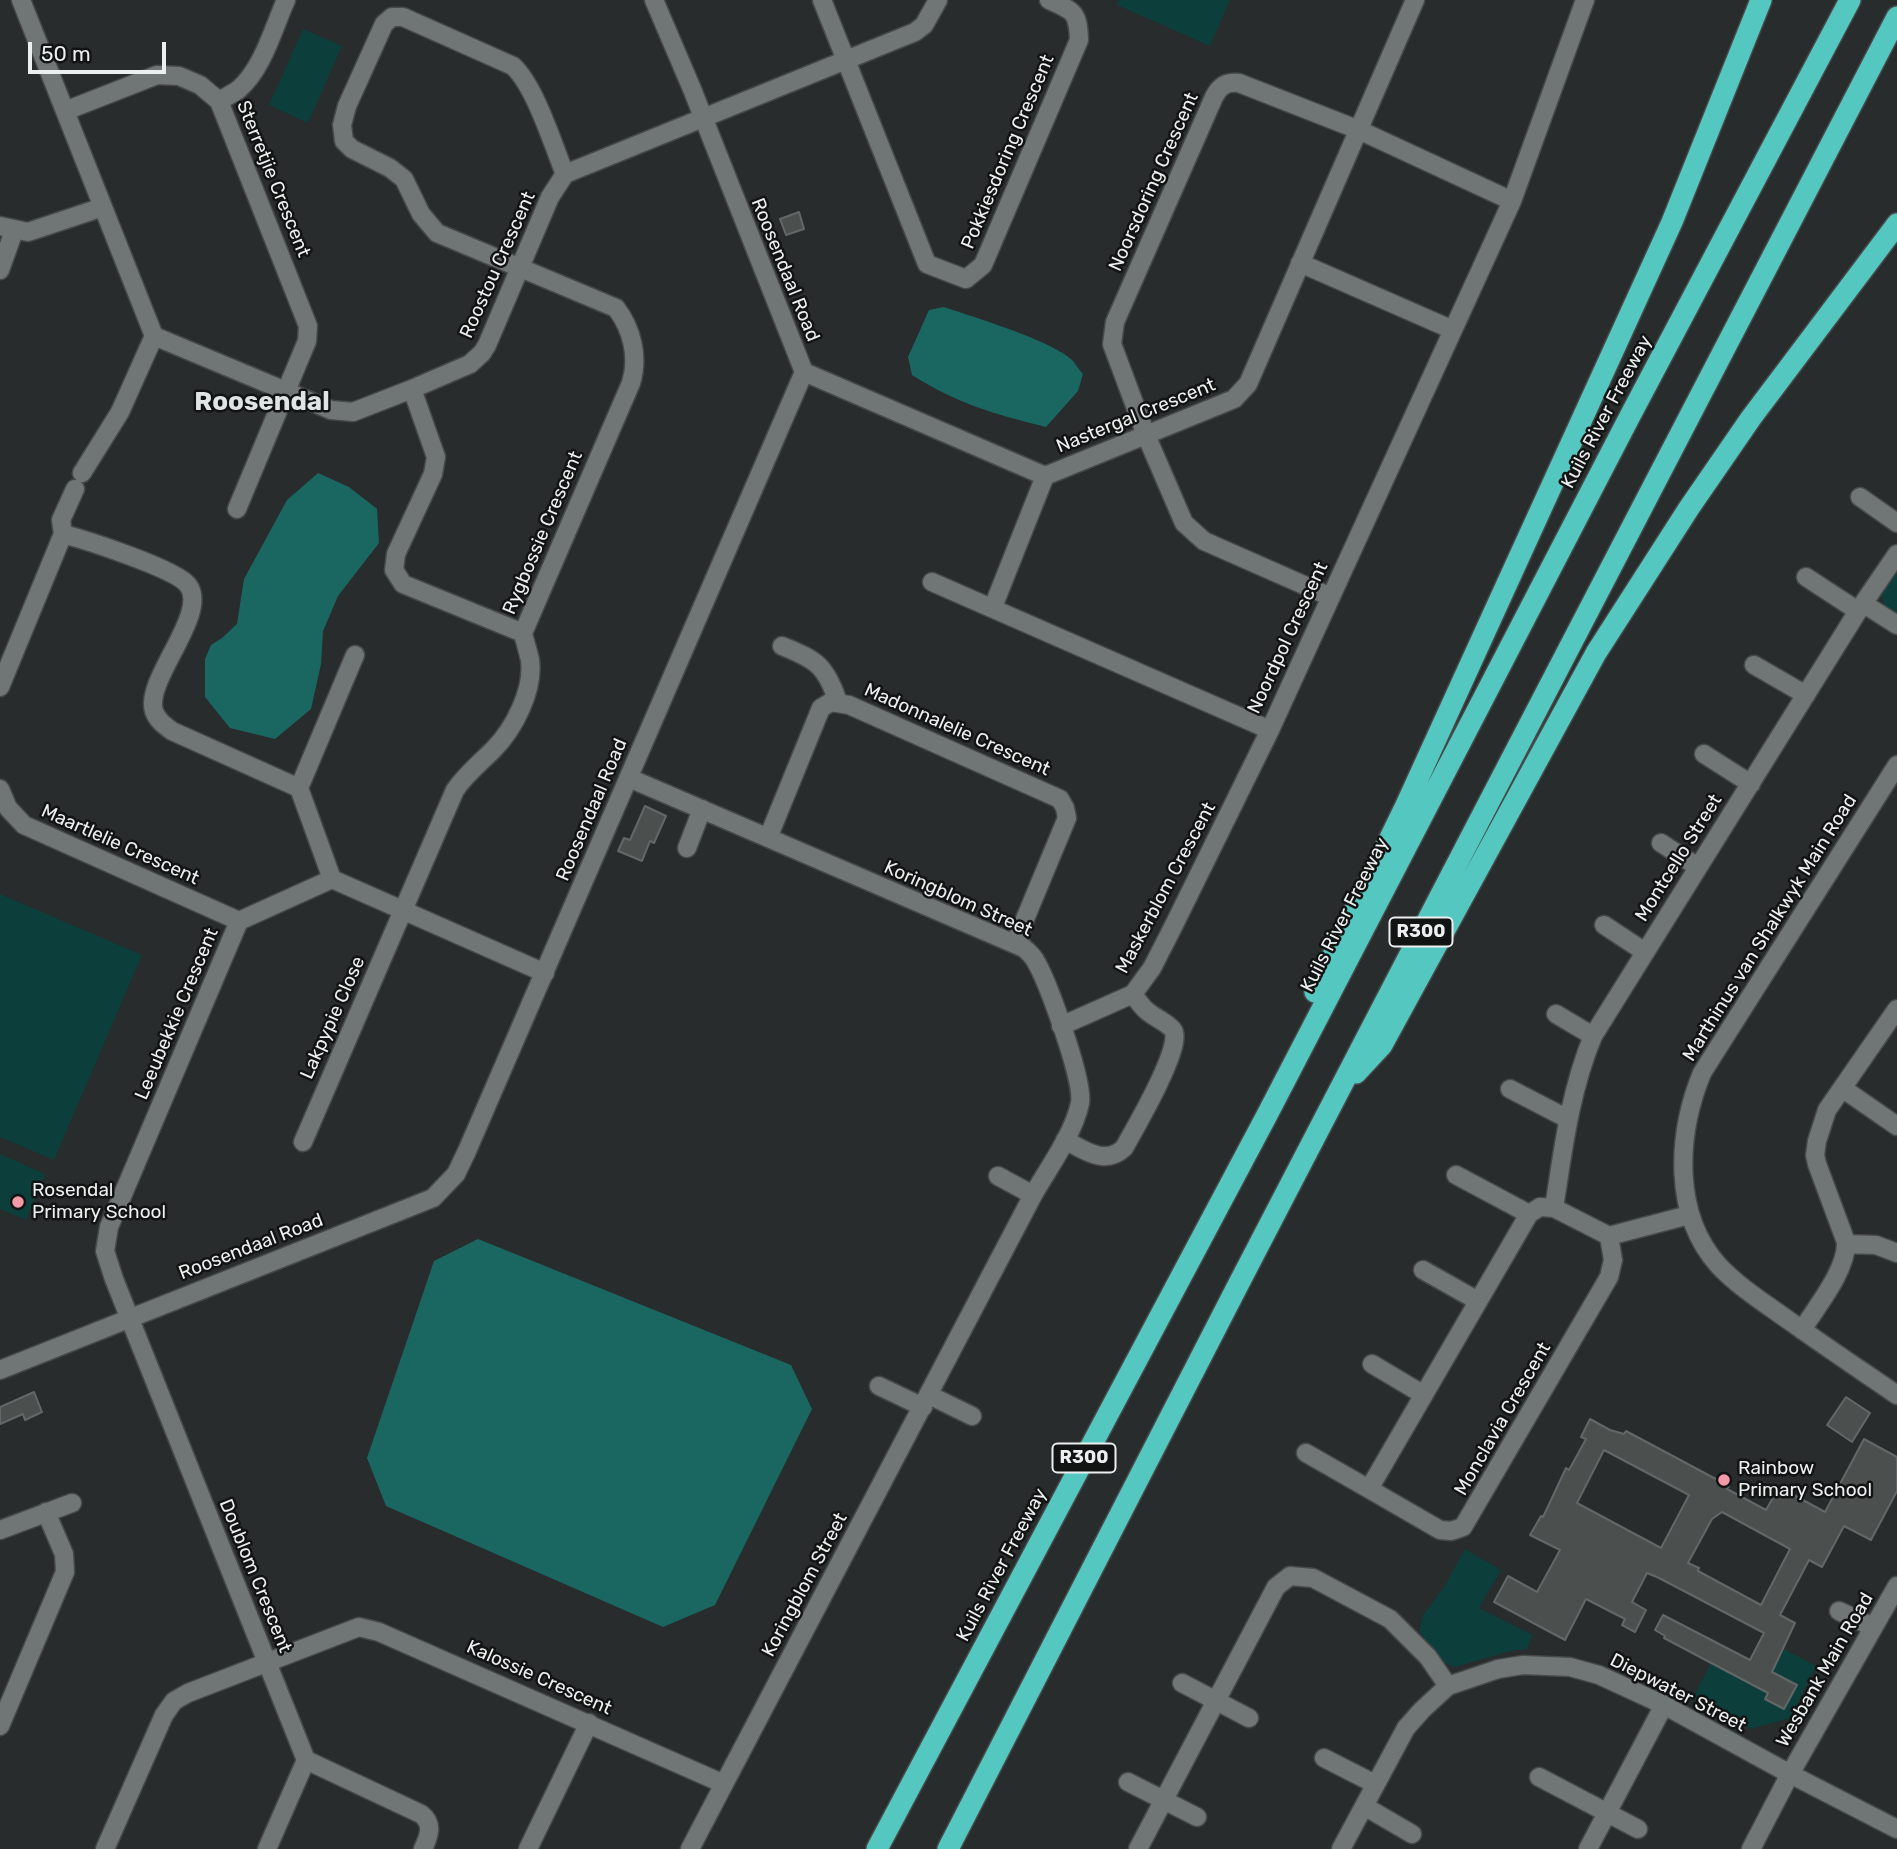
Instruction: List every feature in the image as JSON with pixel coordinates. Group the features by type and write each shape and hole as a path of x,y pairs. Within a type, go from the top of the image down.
{"highway":[{"path":"1267,1115 1301,1021 1412,792 1672,222 1761,0"},
{"name":"Kuils River Freeway","path":"877,1849 1267,1115 1630,416 1850,0"},
{"name":"R300","path":"948,1849 1897,16"},
{"path":"1338,1092 1382,1045 1597,653 1689,508 1758,408 1897,224"}],"street":[{"path":"0,687 63,534 61,520 78,481 120,412 154,336 21,0"},
{"path":"219,101 239,89 251,73 262,56 286,0"},
{"name":"Roosendaal Road","path":"0,1370 433,1198 444,1188 461,1162 804,372 654,0"},
{"path":"822,0 845,59"},
{"path":"565,174 915,32 924,25 938,0"},
{"name":"Pokkiesdoring Crescent","path":"845,59 927,264 966,279 983,265 1079,40 1079,20 1070,9 1049,0"},
{"name":"Nastergal Crescent","path":"804,372 1045,476 1223,405 1240,394 1248,384 1415,0"},
{"name":"Noordpol Crescent","path":"932,582 1270,730 1512,201 1585,0"},
{"name":"Rygbossie Crescent","path":"412,389 436,457 433,474 397,554 394,570 403,584 523,633 631,383 635,360 629,334 616,308 436,233 421,214 404,179 390,168 352,149 344,141 342,125 347,106 384,24 392,17 403,17 513,66 530,91 565,174"},
{"name":"Sterretjie Crescent","path":"65,111 157,75 179,76 200,85 219,101 308,326 307,341 237,509"},
{"name":"Noorsdoring Crescent","path":"1146,435 1112,344 1112,331 1219,88 1224,84 1239,83 1359,130"},
{"path":"1359,130 1512,201"},
{"name":"Roostou Crescent","path":"154,336 331,410 346,413 412,389 476,360 486,345 521,268 550,197 565,174"},
{"path":"0,270 7,229 28,232 103,207"},
{"path":"1300,263 1453,330"},
{"path":"1146,435 1177,511 1192,532 1222,550 1331,597"},
{"path":"993,607 1045,476"},
{"path":"1860,497 1897,523"},
{"path":"63,534 127,555 186,582 193,593 192,608 156,690 152,708 157,719 172,731 299,788"},
{"name":"Montcello Street","path":"1554,1208 1568,1119 1583,1060 1593,1036 1897,554"},
{"path":"1806,578 1897,625"},
{"name":"Lakpypie Close","path":"303,1142 455,790 506,735 523,700 530,674 530,660 523,633"},
{"path":"782,646 819,664 831,679 838,702"},
{"path":"355,655 299,788 332,879 544,973"},
{"path":"1754,665 1806,695"},
{"name":"Madonnalelie Crescent","path":"768,838 821,708 831,702 838,702 1060,799 1067,818 1015,943"},
{"name":"Maskerblom Crescent","path":"1061,1026 1133,994 1152,968 1270,730"},
{"path":"1704,754 1751,784"},
{"name":"Marthinus van Shalkwyk Main Road","path":"1897,765 1702,1073 1693,1094 1683,1156 1689,1214 1707,1250 1719,1265 1744,1288 1897,1395"},
{"name":"Koringblom Street","path":"629,778 1024,948 1036,961 1061,1026 1077,1075 1080,1095 1077,1113 1065,1140 1033,1195 724,1784"},
{"name":"Maartlelie Crescent","path":"0,789 8,808 24,825 239,921"},
{"path":"687,848 702,809"},
{"path":"1661,843 1698,867"},
{"name":"Leeubekkie Crescent","path":"128,1318 105,1251 109,1227 239,921 332,879"},
{"path":"1604,925 1645,952"},
{"path":"1065,1140 1101,1157 1120,1152 1161,1077 1176,1041 1175,1034 1171,1028 1146,1011 1133,994"},
{"path":"1802,1330 1846,1254 1846,1244 1815,1154 1821,1125 1842,1088 1897,1009"},
{"path":"1556,1014 1593,1036"},
{"path":"1842,1088 1897,1126"},
{"path":"1510,1089 1568,1119"},
{"path":"1456,1175 1529,1214"},
{"path":"998,1176 1033,1195"},
{"path":"1369,1489 1529,1214 1540,1208 1554,1208 1609,1236 1689,1214"},
{"name":"Monclavia Crescent","path":"1306,1453 1440,1530 1457,1530 1468,1522 1609,1277 1613,1260 1609,1236"},
{"path":"1846,1244 1876,1245 1897,1253"},
{"path":"1423,1270 1478,1301"},
{"name":"Doublom Crescent","path":"128,1318 306,1760"},
{"path":"1371,1364 1424,1395"},
{"path":"879,1386 972,1416"},
{"path":"0,1530 72,1503"},
{"path":"0,1726 65,1572 64,1554 46,1512"},
{"path":"1138,1849 1276,1587 1290,1576 1313,1578 1390,1619 1428,1657 1448,1686"},
{"name":"Wesbank Main Road","path":"1751,1849 1790,1774 1897,1586"},
{"path":"1839,1611 1872,1627"},
{"name":"Kalossie Crescent","path":"105,1849 145,1755 174,1701 188,1693 359,1627 370,1628 724,1784"},
{"name":"Diepwater Street","path":"1341,1849 1406,1728 1448,1686 1498,1669 1523,1665 1570,1667 1599,1675 1664,1705 1897,1829"},
{"path":"1182,1683 1249,1718"},
{"path":"1588,1849 1664,1705"},
{"path":"528,1849 589,1723"},
{"path":"1324,1758 1376,1784"},
{"path":"267,1849 306,1760 421,1814 429,1823 430,1830 423,1849"},
{"path":"1539,1777 1638,1829"},
{"path":"1128,1782 1197,1817"},
{"path":"690,1849 724,1784"},
{"path":"1364,1806 1412,1834"}],"shaded area":[{"path":"1119,0 1230,0 1210,46 1117,5"},
{"path":"303,29 342,46 308,123 269,105"},
{"path":"944,307 1012,330 1063,353 1083,374 1078,391 1046,427 977,407 945,394 912,375 908,357 929,310"},
{"path":"318,473 349,487 377,509 379,543 338,596 323,631 321,664 311,709 275,739 230,728 205,697 205,659 211,645 237,624 244,579 287,500"},
{"path":"1897,566 1897,617 1884,604 1882,593"},
{"path":"0,894 142,955 54,1160 0,1137"},
{"path":"0,1154 45,1174 26,1220 0,1209"},
{"path":"478,1239 791,1365 812,1409 715,1605 663,1627 386,1506 367,1458 434,1261"},
{"path":"1465,1549 1501,1570 1479,1608 1533,1635 1527,1649 1510,1651 1455,1667 1439,1657 1419,1631 1423,1615 1444,1587"},
{"path":"1784,1649 1816,1666 1790,1718 1751,1729 1693,1698 1711,1663 1776,1665"}],"building":[{"path":"799,212 804,229 786,235 780,219"},
{"path":"645,806 666,816 654,843 650,841 642,861 618,851 624,838 630,840"},
{"path":"34,1392 42,1412 25,1420 23,1414 0,1424 0,1407"},
{"path":"1846,1397 1870,1413 1852,1442 1827,1425"},
{"path":"1590,1419 1610,1430 1624,1434 1626,1431 1729,1486 1727,1489 1766,1510 1779,1487 1825,1512 1864,1439 1897,1457 1897,1491 1871,1540 1844,1526 1822,1567 1809,1560 1780,1615 1795,1623 1772,1672 1797,1685 1784,1709 1765,1699 1768,1693 1664,1638 1665,1636 1655,1630 1663,1615 1750,1660 1764,1633 1647,1573 1632,1602 1646,1610 1635,1632 1622,1625 1625,1619 1586,1599 1565,1640 1494,1602 1508,1576 1537,1592 1560,1550 1530,1535 1541,1516 1543,1517 1566,1468 1569,1470 1586,1439 1581,1437","holes":["1604,1450 1689,1495 1661,1548 1577,1503","1722,1512 1790,1549 1761,1605 1688,1563 1712,1519"]}],"place":[{"name":"Rosendal Primary School","path":"18,1202"},
{"name":"Rainbow Primary School","path":"1724,1480"}],"district":[{"name":"Roosendal","path":"262,402"}]}
